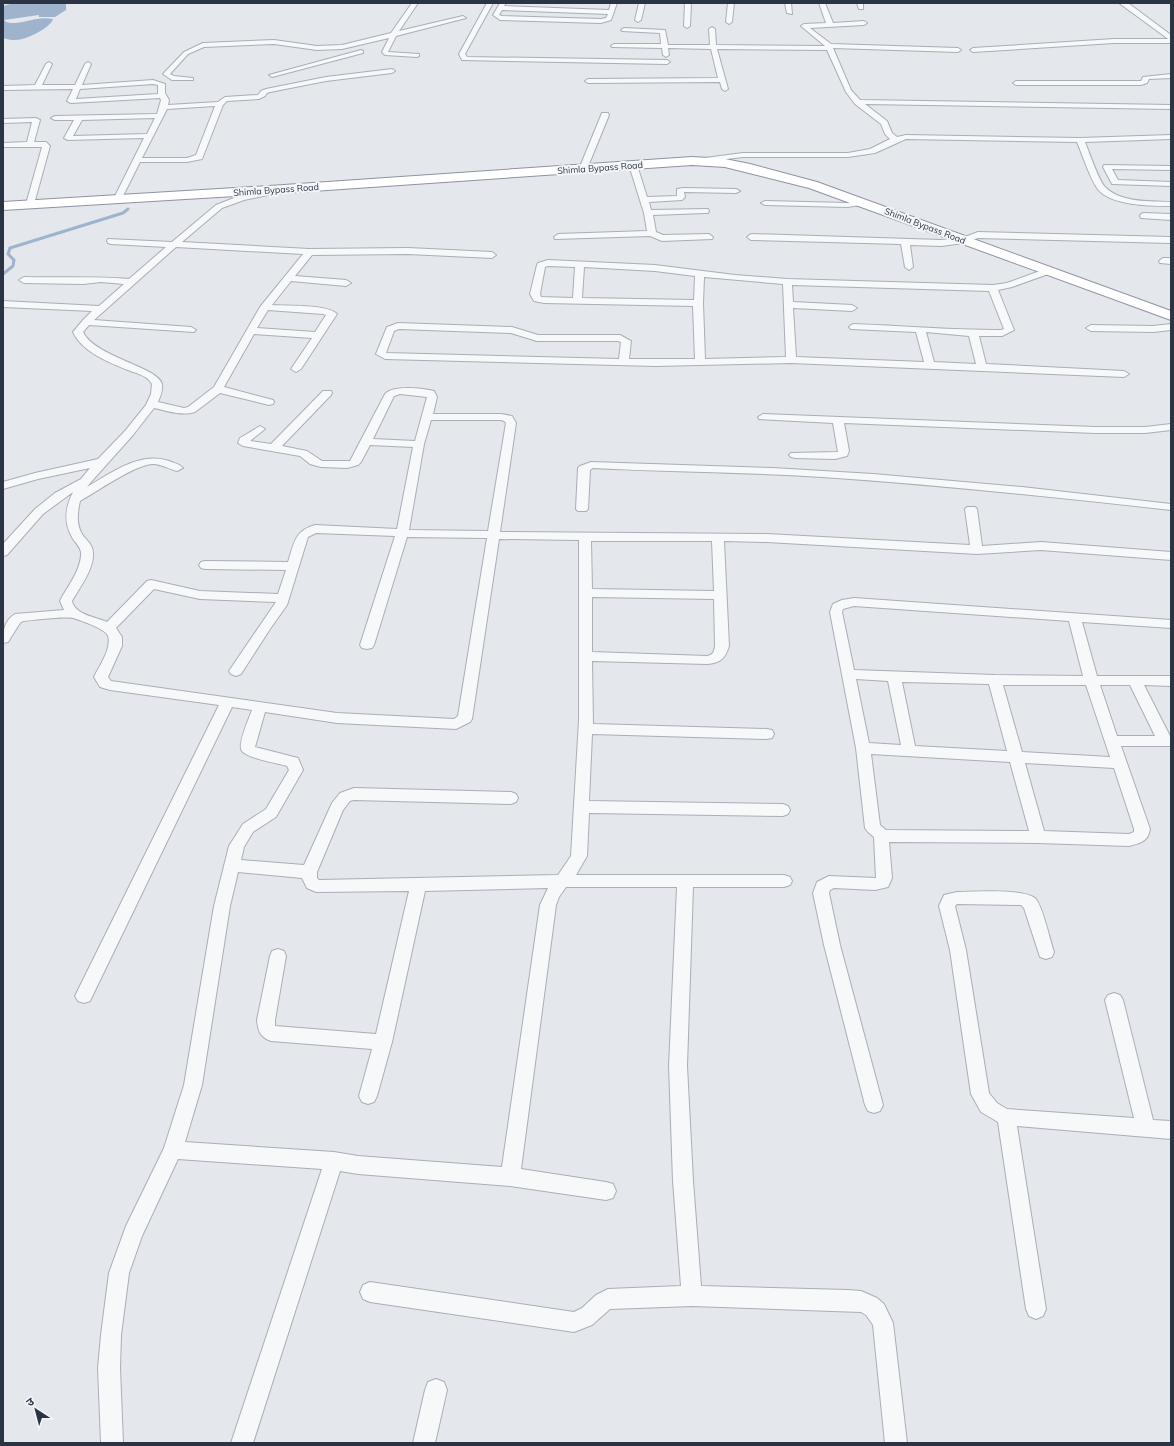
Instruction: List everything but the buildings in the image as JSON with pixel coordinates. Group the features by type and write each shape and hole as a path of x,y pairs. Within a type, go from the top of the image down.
{"highway":[{"name":"Shimla Bypass Road","path":"3,206 277,190 692,161 725,164 756,169 813,184 1171,316"}],"street":[{"path":"415,3 394,34 385,52 387,54 417,56"},
{"path":"490,3 462,54 462,58 464,59 668,67"},
{"path":"611,12 501,6 496,16 500,18 601,22 608,21 611,12 614,3"},
{"path":"638,20 642,3"},
{"path":"687,26 688,3"},
{"path":"729,22 731,3"},
{"path":"788,3 790,13"},
{"path":"822,3 830,24"},
{"path":"1123,3 1171,39"},
{"path":"856,15 862,9"},
{"path":"826,14 833,15"},
{"path":"191,79 172,78 166,74 186,52 202,45 274,42 317,48 336,48 463,18"},
{"path":"864,23 804,26 830,48 848,91 858,102 884,123 889,134 895,140"},
{"path":"712,29 713,46 725,90"},
{"path":"624,30 663,31 664,46 671,81"},
{"path":"614,46 713,46 966,51 1110,45 1171,39"},
{"path":"380,47 399,43"},
{"path":"272,75 365,51"},
{"path":"37,88 49,64"},
{"path":"88,64 71,100 163,96"},
{"path":"137,160 187,160 199,157 220,104 225,99 259,97 263,95 263,92 268,90 307,82 392,71"},
{"path":"1016,83 1141,83 1145,82 1145,78 1148,77 1171,76"},
{"path":"588,81 722,80"},
{"path":"3,88 78,87 159,82 162,84 161,93 165,100 164,107 117,200"},
{"path":"858,102 1171,106"},
{"path":"164,107 220,104"},
{"path":"583,169 605,115"},
{"path":"55,118 159,116"},
{"path":"79,118 69,138 149,136"},
{"path":"3,121 36,120 30,144"},
{"path":"692,161 752,155 848,155 872,151 895,140 914,137 1080,140 1171,137"},
{"path":"1080,140 1101,188 1105,191 1120,200 1131,203 1171,204"},
{"path":"3,145 43,144 46,146 30,204"},
{"path":"633,165 648,213 652,231 651,233"},
{"path":"1171,168 1107,167 1115,182 1171,184"},
{"path":"277,190 231,201 221,205 173,245 79,329 81,338 108,358 148,375 157,383 158,388 156,396 139,422 85,481 74,500 71,521 73,529 84,545 87,553 85,561 66,601 68,609 74,614 109,628 115,639 115,646 101,677 102,682 106,684 338,718 456,724 463,722 465,719 510,420 501,417 426,417"},
{"path":"644,200 679,198 681,197 680,191 683,190 736,191"},
{"path":"765,203 848,205 863,202"},
{"path":"648,213 705,211"},
{"path":"1144,216 1171,217"},
{"path":"558,237 651,233 662,238 708,237"},
{"path":"751,237 947,243 964,240 978,235 1171,240"},
{"path":"111,241 309,252 408,251 492,255"},
{"path":"905,242 909,267"},
{"path":"151,404 191,410 218,389 265,307 309,252"},
{"path":"698,303 539,299 535,294 542,264 553,262 654,268 787,282 993,288 1009,286 1048,271"},
{"path":"577,300 580,264"},
{"path":"700,274 698,303 700,362"},
{"path":"289,278 346,283"},
{"path":"24,280 83,281 104,279 131,282"},
{"path":"787,282 791,360"},
{"path":"848,284 854,331 920,329 1002,333 1009,330 993,288"},
{"path":"787,305 852,308"},
{"path":"4,306 101,309"},
{"path":"265,307 330,313 333,316 318,335 296,369"},
{"path":"86,322 191,330"},
{"path":"624,362 626,341 623,339 563,350 385,356 381,354 388,332 395,326 512,330 537,338 563,350 624,362 791,360 1124,374"},
{"path":"1091,328 1152,329 1171,327"},
{"path":"920,329 930,365"},
{"path":"251,331 318,335"},
{"path":"973,332 982,367"},
{"path":"218,389 269,402"},
{"path":"260,429 244,440 243,443 303,453 318,464 339,466 354,463 367,442 392,392 399,391 432,394 419,444 402,533 367,645"},
{"path":"274,448 327,393"},
{"path":"762,417 1095,430 1144,430 1171,428"},
{"path":"795,455 835,456 843,454 844,451 838,420"},
{"path":"367,442 419,444"},
{"path":"74,500 141,463 153,460 177,468"},
{"path":"3,486 35,476 101,462"},
{"path":"582,509 584,468 591,465 771,471 844,476 966,486 1171,507"},
{"path":"3,552 25,524 42,508 57,496 85,481"},
{"path":"971,509 977,550"},
{"path":"236,671 265,626 277,612 284,598 303,535 312,530 585,537 767,538 977,550 1002,550 1041,546 1171,556"},
{"path":"510,1177 548,905 552,894 574,866 579,856 586,729 585,537"},
{"path":"585,656 693,660 715,659 720,654 722,646 718,537"},
{"path":"205,565 293,566"},
{"path":"109,628 151,584 200,594 284,598"},
{"path":"586,594 719,595"},
{"path":"1074,617 1092,680 1142,829 1141,835 1137,838 1129,840 1038,837 887,836 881,834 873,828 863,748 836,612 837,607 846,602 1074,617 1171,624"},
{"path":"3,639 15,620 20,617 74,614"},
{"path":"849,674 995,680 1171,681"},
{"path":"894,677 909,751"},
{"path":"995,680 1038,837"},
{"path":"1113,741 1168,741 1135,681"},
{"path":"84,996 228,701"},
{"path":"112,1443 109,1368 111,1335 119,1273 133,1233 173,1150 193,1085 222,906 237,846 245,832 270,812 296,770 292,762 250,751 248,749 248,743 260,706"},
{"path":"586,729 767,734"},
{"path":"863,748 1119,763"},
{"path":"511,798 354,794 345,796 337,807 309,872 311,883 316,886 562,881 784,881"},
{"path":"582,807 782,810"},
{"path":"874,1106 832,945 821,893 823,886 829,882 882,883 884,878 881,834"},
{"path":"232,865 309,872"},
{"path":"685,881 678,1066 692,1296"},
{"path":"368,1096 383,1042 418,885"},
{"path":"1046,952 1031,904 1026,900 957,898 950,900 947,906 958,950 980,1094 987,1106 993,1112 1006,1117 1171,1130"},
{"path":"278,956 266,1020 268,1030 271,1033 383,1042"},
{"path":"1114,1000 1146,1128"},
{"path":"1006,1117 1036,1309"},
{"path":"173,1150 334,1161 358,1165 510,1177 606,1191"},
{"path":"242,1443 334,1161"},
{"path":"370,1292 574,1322 586,1318 597,1306 608,1299 692,1296 861,1300 869,1303 874,1308 883,1323 896,1443"},
{"path":"424,1443 436,1390"}],"water":[{"path":"14,3 66,3 66,10 55,17 39,17 39,15 4,20 15,23 41,18 53,19 49,25 35,34 20,40 10,40 3,38 3,6"}],"waterway":[{"path":"3,274 13,266 14,260 8,254 10,248 123,213 128,209"}]}
